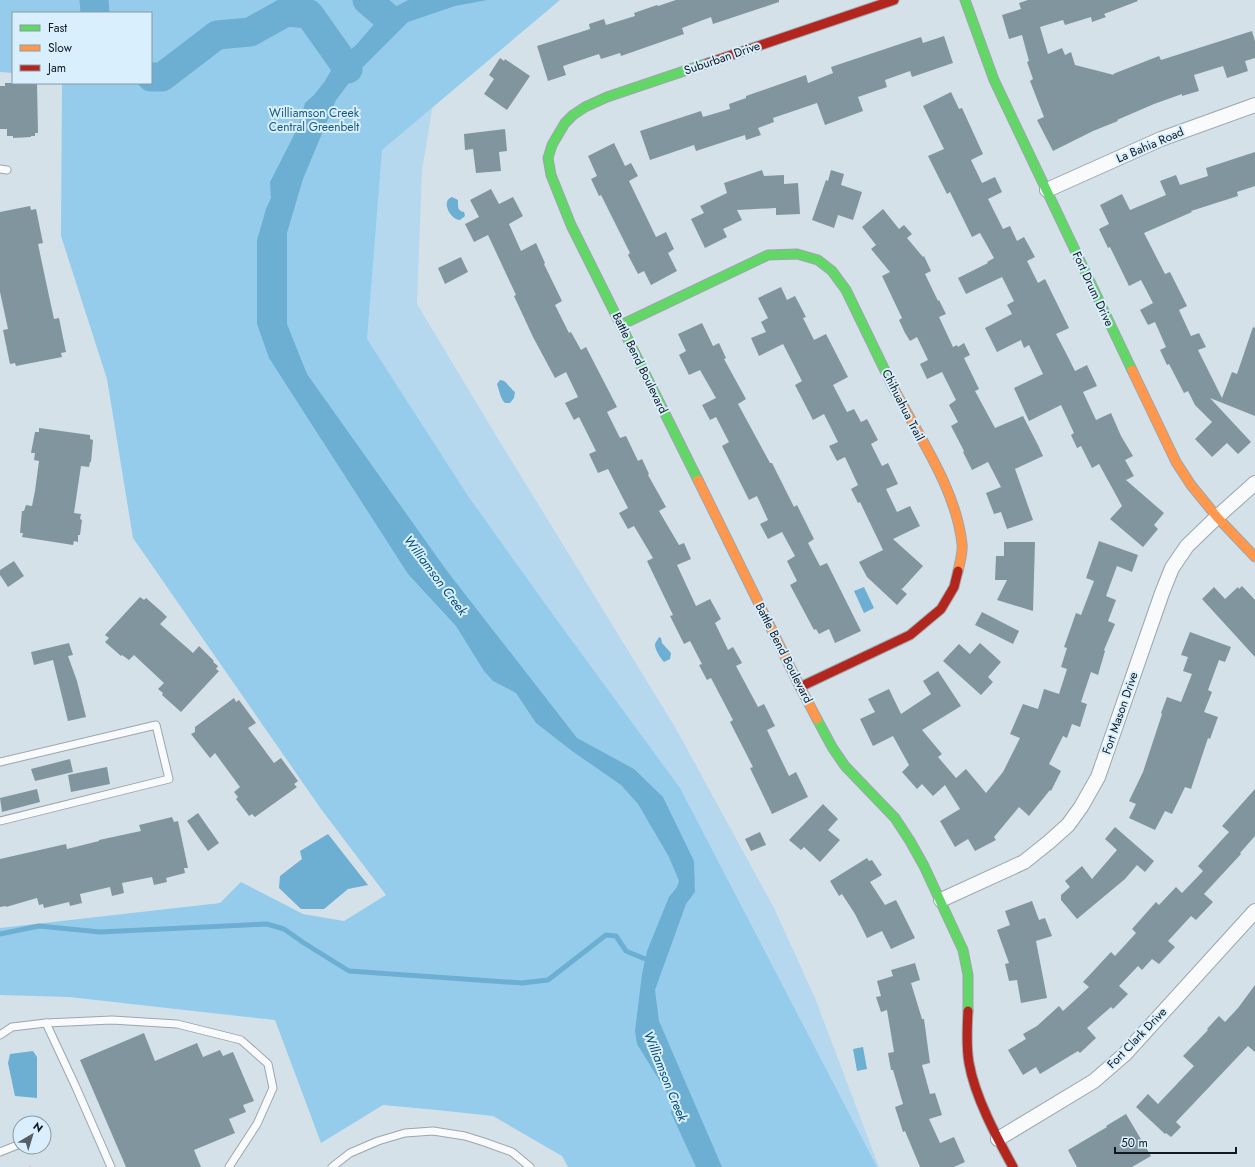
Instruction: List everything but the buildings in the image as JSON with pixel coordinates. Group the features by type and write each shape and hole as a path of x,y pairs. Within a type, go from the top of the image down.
{"street":[{"name":"Suburban Drive","path":"558,132 573,115 585,107 607,97 894,0"},
{"name":"Fort Drum Drive","path":"965,0 994,80 1176,462 1191,485 1217,517 1255,557"},
{"name":"La Bahia Road","path":"1047,190 1161,139 1255,105"},
{"name":"Battle Bend Boulevard","path":"558,132 548,158 551,175 571,224 800,687 845,766 863,787 895,818 915,848 941,900 963,950 968,976 969,1003 967,1050 970,1071 998,1139 1013,1167"},
{"name":"Chihuahua Trail","path":"621,325 768,255 797,254 818,260 832,271 846,290 900,401 944,482 958,522 962,545 960,563 954,587 941,609 910,635 800,687"},
{"name":"Fort Mason Drive","path":"941,900 1024,862 1068,825 1081,807 1098,777 1172,568 1187,546 1255,483"},
{"name":"Fort Clark Drive","path":"998,1139 1094,1081 1124,1054 1255,911"}],"lane":[{"path":"0,762 156,724 169,779 0,821"},
{"path":"0,1035 12,1028 46,1023 112,1020 177,1024 241,1040 268,1064 273,1088 257,1124 229,1167"},
{"path":"46,1023 111,1167"},
{"path":"332,1167 350,1153 378,1141 405,1133 433,1131 478,1140 512,1152 530,1167"},
{"path":"0,1152 12,1147"}],"shaded area":[{"name":"Williamson Creek Central Greenbelt","path":"347,0 434,98 422,170 417,304 675,727 774,908 815,998 879,1167 648,1167 330,561"}],"green space":[{"path":"0,0 560,0 382,150 367,339 468,496 680,788 877,1167 568,1167 562,1156 493,1116 383,1105 321,1143 275,1020 69,997 0,995 0,928 220,903 241,882 303,914 344,921 386,895 321,809 133,538 107,379 61,236 62,84 152,84 152,12 12,12 12,73 0,72"}],"water":[{"name":"Williamson Creek","path":"408,0 487,0 455,6 408,22 355,75 336,100 303,179 287,233 287,324 307,374 447,571 577,738 634,769 663,797 694,861 695,892 686,904 655,990 659,1021 722,1167 696,1167 671,1113 672,1101 637,1044 635,1031 642,974 647,951 669,897 677,887 679,881 669,857 638,804 621,785 572,751 536,723 516,693 493,681 484,671 456,626 408,574 269,358 257,324 257,240 266,209 271,198 270,182 300,121 305,103 314,95 325,81 334,65 356,45 377,21 393,8"},
{"path":"452,197 458,200 459,209 464,212 465,216 460,220 453,217 448,210 447,202"},
{"path":"500,380 505,382 515,392 514,398 510,403 505,403 501,397 497,384"},
{"path":"864,587 874,608 864,613 854,591"},
{"path":"659,637 671,653 670,659 664,662 655,647 655,643"},
{"path":"328,834 368,885 348,889 324,909 301,909 279,888 280,876 302,859 300,851"},
{"path":"863,1047 867,1069 857,1071 853,1049"},
{"path":"33,1051 37,1057 37,1098 15,1096 8,1063 10,1054"}],"waterway":[{"path":"94,0 95,12"},
{"path":"367,0 388,18"},
{"path":"152,77 162,77 217,35 250,32 286,12 309,14 348,69"},
{"path":"0,934 39,926 100,932 267,924 284,929 349,971 522,983 548,980 606,935 616,936 626,951 650,961"}],"traffic: fast":[{"path":"965,0 994,80 1132,370"},
{"path":"698,480 571,225 551,175 548,158 552,145 565,123 573,115 585,107 607,97 708,63"},
{"path":"621,325 768,255 797,254 818,260 832,271 846,290 891,383"},
{"path":"817,719 832,747 845,766 895,818 924,866 963,950 968,975 968,1011"}],"traffic: slow":[{"path":"1132,370 1176,462 1191,485 1217,517 1255,557"},
{"path":"891,383 934,461 952,502 962,544 962,554 958,571"},
{"path":"698,480 817,719"}],"traffic: jam":[{"path":"708,63 894,0"},
{"path":"800,687 910,635 941,609 954,587 958,571"},
{"path":"968,1011 967,1050 972,1076 981,1103 1013,1167"}]}
